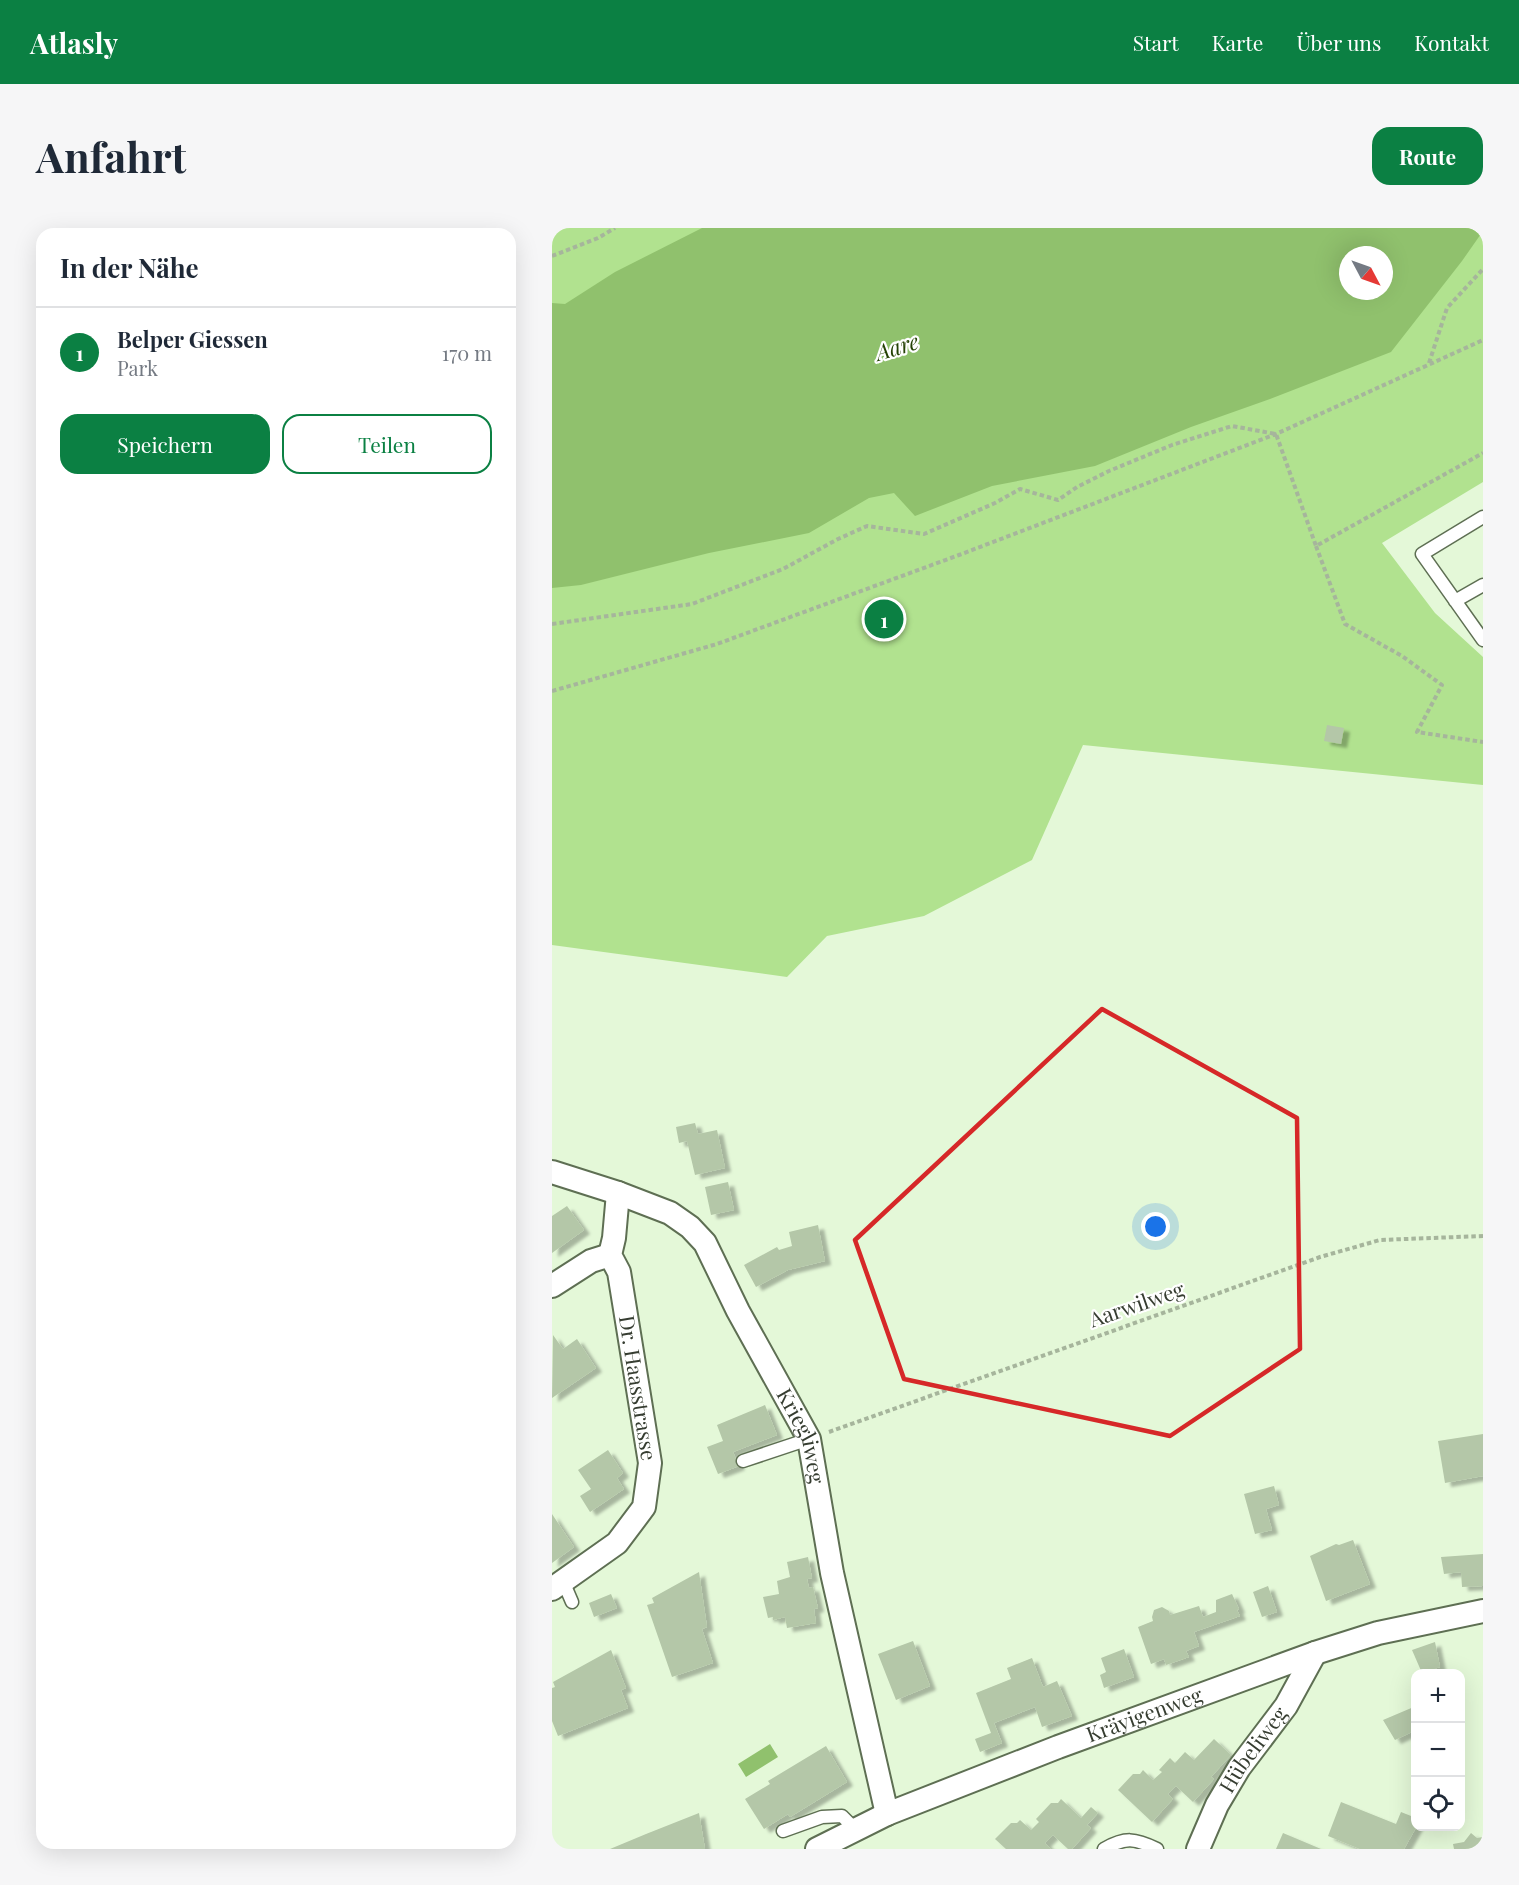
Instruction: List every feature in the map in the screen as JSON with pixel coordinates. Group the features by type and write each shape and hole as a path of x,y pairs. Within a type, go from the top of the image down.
{"street":[{"name":"Kriegliweg","path":"552,1172 618,1193 670,1213 690,1227 705,1243 738,1311 809,1439 832,1573 886,1814"},
{"path":"552,1286 591,1261 610,1255 618,1193"},
{"name":"Dr. Haasstrasse","path":"558,1585 617,1543 644,1507 650,1463 619,1272 610,1255"},
{"name":"Kräyigenweg","path":"817,1849 886,1814 1058,1747 1315,1653 1378,1633 1483,1611"},
{"name":"Hübeliweg","path":"1198,1849 1217,1806 1239,1768 1286,1706 1315,1653"}],"lane":[{"path":"1483,517 1422,554 1483,640"},
{"path":"1455,601 1483,585"},
{"path":"743,1461 809,1439"},
{"path":"558,1585 572,1602"},
{"path":"783,1831 822,1817 842,1816 855,1829"},
{"path":"1104,1849 1120,1840 1142,1842 1157,1849"}],"path":[{"path":"552,256 598,238 615,228"},
{"path":"1429,364 1448,308 1483,268"},
{"path":"552,691 717,644 959,555 1276,434 1483,340"},
{"path":"552,624 692,604 783,568 867,526 924,534 995,503 1020,489 1058,500 1077,487 1109,471 1172,445 1232,426 1276,434"},
{"path":"1276,434 1345,624 1402,656 1442,685 1416,732 1483,742"},
{"path":"1316,546 1483,453"},
{"name":"Aarwilweg","path":"809,1439 1320,1257 1380,1240 1483,1236"}],"highlighted area":[{"path":"1102,1009 1297,1118 1300,1349 1170,1436 904,1379 855,1240"}],"shaded area":[{"path":"552,228 1483,228 1483,482 1382,543 1435,613 1483,657 1483,785 1083,745 1032,860 924,916 827,936 787,977 552,945"}],"water":[{"name":"Aare","path":"702,228 1483,228 1462,261 1391,352 1270,399 1191,427 1095,466 992,486 915,516 894,493 869,498 809,533 709,553 581,585 552,588 552,303 565,304 615,272"},
{"path":"770,1744 778,1757 746,1777 738,1764"}],"building":[{"path":"1327,725 1344,728 1341,744 1324,741"},
{"path":"695,1123 698,1134 717,1130 725,1168 695,1175 687,1141 679,1143 676,1127"},
{"path":"728,1182 734,1210 711,1215 705,1187"},
{"path":"567,1206 584,1230 552,1253 552,1216"},
{"path":"818,1225 825,1261 788,1270 756,1287 744,1265 777,1247 779,1250 792,1246 789,1232"},
{"path":"553,1335 563,1349 577,1339 596,1368 552,1398"},
{"path":"765,1405 777,1435 733,1452 739,1466 718,1474 707,1447 723,1441 717,1425"},
{"path":"1483,1434 1483,1476 1445,1483 1438,1441"},
{"path":"608,1450 623,1473 617,1478 624,1489 590,1512 580,1496 591,1489 578,1470"},
{"path":"1274,1486 1279,1505 1266,1509 1272,1530 1255,1534 1244,1494"},
{"path":"552,1514 574,1547 552,1563"},
{"path":"1353,1540 1370,1584 1326,1601 1310,1556 1336,1544"},
{"path":"1483,1554 1483,1586 1462,1587 1461,1572 1444,1574 1441,1557"},
{"path":"808,1557 812,1578 807,1579 809,1588 813,1587 818,1608 814,1609 816,1623 787,1628 785,1617 773,1620 773,1617 768,1618 763,1597 779,1594 777,1581 790,1577 787,1562"},
{"path":"699,1572 707,1627 702,1629 713,1663 672,1677 647,1605 654,1603 652,1598"},
{"path":"1268,1586 1277,1612 1262,1617 1253,1592"},
{"path":"611,1594 617,1608 594,1617 589,1603"},
{"path":"1232,1594 1240,1616 1194,1632 1199,1646 1186,1651 1189,1657 1166,1665 1164,1659 1151,1664 1138,1627 1153,1621 1154,1610 1162,1607 1169,1611 1170,1615 1199,1606 1203,1617 1216,1612 1216,1600"},
{"path":"913,1641 930,1686 896,1700 878,1654"},
{"path":"1435,1642 1440,1667 1420,1669 1412,1650"},
{"path":"1124,1649 1134,1677 1104,1688 1100,1675 1106,1672 1101,1658"},
{"path":"611,1650 626,1688 621,1690 628,1708 558,1736 552,1721 552,1688 555,1687 553,1682"},
{"path":"1032,1658 1043,1687 1057,1681 1072,1716 1042,1727 1035,1707 994,1723 1002,1743 980,1752 975,1739 991,1733 976,1693 1011,1679 1007,1668"},
{"path":"1411,1708 1411,1732 1395,1740 1383,1720"},
{"path":"1214,1739 1231,1755 1211,1777 1214,1779 1193,1802 1176,1786 1168,1794 1173,1799 1152,1822 1118,1790 1133,1774 1140,1774 1143,1770 1153,1780 1162,1772 1159,1770 1170,1758 1175,1763 1185,1752 1194,1760"},
{"path":"826,1746 847,1782 790,1817 788,1814 764,1829 745,1799 770,1784 768,1781"},
{"path":"1061,1799 1081,1818 1091,1807 1098,1813 1087,1825 1091,1828 1072,1849 1068,1849 1053,1835 1045,1843 1051,1849 1006,1849 995,1839 1011,1823 1017,1823 1020,1820 1031,1830 1039,1822 1036,1819 1051,1803 1058,1803"},
{"path":"1341,1802 1396,1824 1401,1812 1411,1816 1411,1831 1414,1831 1404,1849 1360,1849 1328,1836"},
{"path":"699,1813 705,1849 610,1849 646,1834"},
{"path":"1283,1833 1321,1849 1276,1849"},
{"path":"1471,1833 1477,1838 1483,1837 1483,1849 1454,1849 1453,1844 1464,1842"}],"place":[{"name":"Belper Giessen","path":"884,619"}]}
